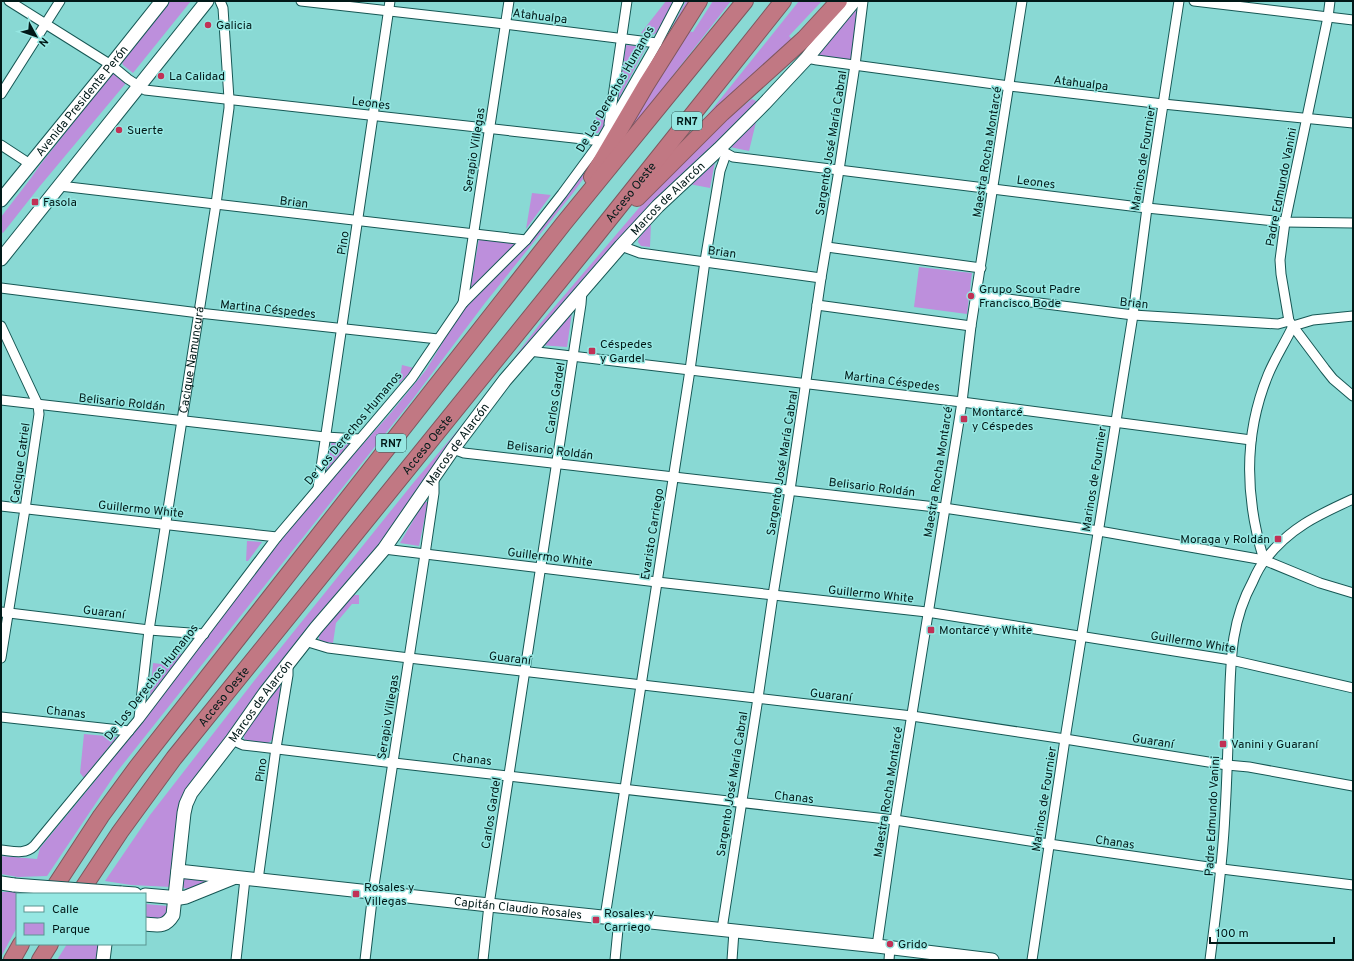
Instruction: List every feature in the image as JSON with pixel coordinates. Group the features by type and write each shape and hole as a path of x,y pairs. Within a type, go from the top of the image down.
{"highway":[{"path":"564,224 646,85 699,1"},
{"name":"Acceso Oeste","path":"51,893 101,816 137,766 564,224 745,1"},
{"name":"Acceso Oeste","path":"80,893 120,832 174,758 591,242 782,1"},
{"path":"591,242 645,190 691,142 804,39 839,1"},
{"path":"12,960 20,945"},
{"path":"40,960 49,945"}],"street":[{"path":"8,1 111,65 140,87"},
{"path":"1,94 60,1"},
{"name":"Avenida Presidente Perón","path":"1,200 162,1"},
{"path":"1,259 140,87 207,1"},
{"name":"Cacique Namuncurá","path":"139,719 150,630 216,204 229,99 223,8 220,1"},
{"name":"Atahualpa","path":"301,1 657,43"},
{"name":"Pino","path":"318,488 390,1"},
{"name":"Serapio Villegas","path":"463,303 509,1"},
{"path":"608,129 627,1"},
{"name":"De Los Derechos Humanos","path":"1,850 21,852 27,851 34,846 139,719 278,537 412,378 463,303 526,240 601,141 657,43 679,1"},
{"name":"Marcos de Alarcón","path":"146,924 158,925 166,923 173,915 184,813 188,798 305,641 384,549 452,450 505,380 621,246 658,206 723,152 807,58 854,1"},
{"name":"Sargento José María Cabral","path":"732,960 728,930 741,803 855,65 863,1"},
{"name":"Maestra Rocha Montarcé","path":"886,951 895,820 927,612 962,402 971,326 994,188 1022,1"},
{"name":"Marinos de Fournier","path":"1032,960 1115,421 1133,315 1147,208 1179,1"},
{"path":"1194,1 1353,20"},
{"name":"Padre Edmundo Vanini","path":"1291,324 1282,286 1280,260 1285,222 1328,17 1330,1"},
{"name":"Atahualpa","path":"807,58 1009,86 1163,104 1353,123"},
{"name":"Leones","path":"140,87 145,90 601,141"},
{"path":"1,145 30,164"},
{"name":"Leones","path":"723,152 733,157 1147,208 1285,222 1353,223"},
{"name":"Evaristo Carriego","path":"605,917 723,152"},
{"name":"Brian","path":"60,186 526,240"},
{"name":"Brian","path":"621,246 640,253 821,278"},
{"path":"826,247 981,268"},
{"name":"Martina Céspedes","path":"1,288 199,313 438,339"},
{"name":"Carlos Gardel","path":"483,960 489,905 542,568 556,463 574,356 582,291"},
{"name":"Brian","path":"976,295 1133,315 1272,324 1291,324 1353,316"},
{"path":"817,305 971,326"},
{"path":"1264,560 1256,531 1252,500 1249,471 1251,440 1258,403 1268,375 1291,324 1333,379 1353,396"},
{"name":"Cacique Catriel","path":"1,326 38,405 39,414 25,509 4,612 1,658"},
{"name":"Martina Céspedes","path":"529,351 962,402 1251,440"},
{"name":"Belisario Roldán","path":"1,400 325,437 360,439"},
{"name":"Belisario Roldán","path":"452,450 464,453 944,508 1099,531 1264,560 1320,583 1353,593"},
{"name":"Serapio Villegas","path":"366,960 373,892 394,763 434,493 434,477"},
{"name":"Padre Edmundo Vanini","path":"1210,960 1222,869 1231,660 1236,624 1241,606 1248,589 1264,560 1281,542 1301,525 1324,512 1353,499"},
{"name":"Guillermo White","path":"1,506 278,537"},
{"name":"Guillermo White","path":"384,549 657,582 927,612 1231,660 1353,688"},
{"name":"Guaraní","path":"4,612 150,630 204,634"},
{"name":"Guaraní","path":"305,641 328,648 912,716 1227,765 1249,767 1353,786"},
{"name":"Pino","path":"236,960 246,879 276,748 288,675 288,664"},
{"name":"Chanas","path":"1,717 129,731"},
{"name":"Chanas","path":"232,740 244,745 509,775 624,790 895,820 1222,869 1353,885"},
{"name":"Capitán Claudio Rosales","path":"178,871 728,930 886,951 992,960"},
{"name":"Capitán Claudio Rosales","path":"146,895 175,898 191,895 246,879"},
{"path":"1,883 121,893"},
{"path":"615,960 619,919"},
{"path":"103,960 105,945"}],"green space":[{"path":"170,1 191,1 133,73 123,65 122,62"},
{"path":"666,1 676,1 659,31 651,35 641,33"},
{"path":"686,1 692,1 602,153 573,193 485,303 412,400 116,773 47,876 18,877 1,874 1,856 37,859 40,848 95,781 306,508 389,415 426,370 455,322 467,306 529,242 560,204 595,158 647,74"},
{"path":"713,1 731,1 625,137 685,31 693,32"},
{"path":"799,1 822,1 789,36 792,39 698,127"},
{"path":"859,7 851,62 815,56"},
{"path":"626,45 646,47 618,100"},
{"path":"113,72 126,83 3,233 1,232 1,217"},
{"path":"752,99 758,102 503,373 539,325 644,202 709,133"},
{"path":"597,113 606,115 603,127 598,133 593,133"},
{"path":"757,118 749,151 730,147"},
{"path":"713,161 715,162 710,188 689,184"},
{"path":"532,193 551,195 526,229"},
{"path":"651,223 650,247 641,246 638,242 639,238"},
{"path":"479,238 517,244 470,291"},
{"path":"919,267 972,273 967,314 914,307"},
{"path":"572,312 567,347 539,345"},
{"path":"402,365 414,368 399,384"},
{"path":"463,424 466,425 383,541 186,792 171,887 131,885 105,881 150,815 254,681 414,482"},
{"path":"332,440 351,444 326,471"},
{"path":"424,502 428,502 419,546 400,543"},
{"path":"247,541 262,542 248,561 246,561"},
{"path":"353,595 359,595 359,604 352,604 336,623 333,643 319,641 319,635"},
{"path":"172,653 183,654 150,696 153,663 170,665"},
{"path":"282,678 272,740 268,743 245,740 243,735"},
{"path":"84,734 117,737 84,778 80,773"},
{"path":"183,878 213,880 189,890 182,887"},
{"path":"37,891 36,893 16,893 16,929 1,957 1,892"},
{"path":"146,904 168,906 165,916 159,921 146,920"},
{"path":"66,945 101,945 99,960 57,960"}],"place":[{"name":"Galicia","path":"208,25"},
{"name":"La Calidad","path":"161,76"},
{"name":"Suerte","path":"119,130"},
{"name":"Fasola","path":"35,202"},
{"name":"Grupo Scout Padre Francisco Bode","path":"971,296"},
{"name":"Céspedes y Gardel","path":"592,351"},
{"name":"Montarcé y Céspedes","path":"964,419"},
{"name":"Moraga y Roldán","path":"1278,539"},
{"name":"Montarcé y White","path":"931,630"},
{"name":"Vanini y Guaraní","path":"1223,744"},
{"name":"Rosales y Villegas","path":"356,894"},
{"name":"Rosales y Carriego","path":"596,920"},
{"name":"Grido","path":"890,944"}]}
